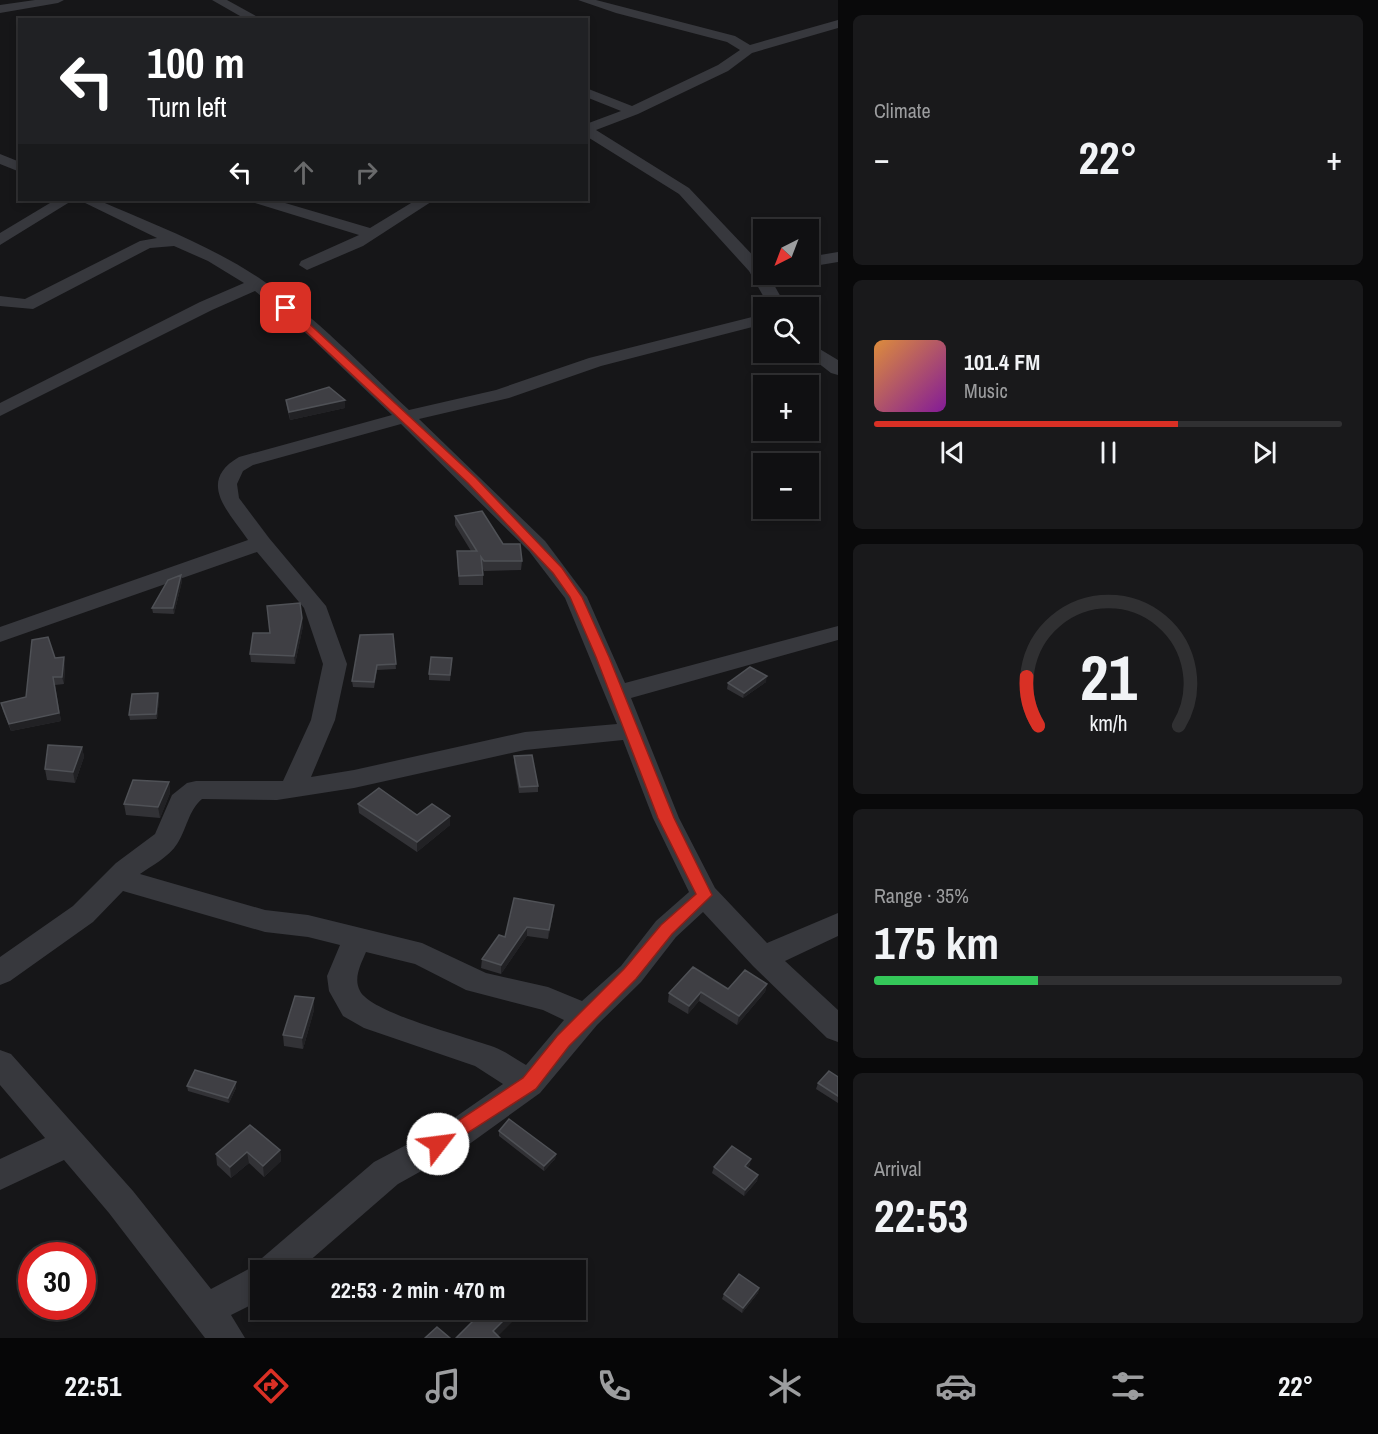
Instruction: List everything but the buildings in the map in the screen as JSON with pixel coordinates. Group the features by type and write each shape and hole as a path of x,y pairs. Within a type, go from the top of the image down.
{"street":[{"path":"0,9 58,0"},
{"path":"218,0 254,18"},
{"path":"584,0 623,9 649,20 730,39 741,43 748,50"},
{"path":"588,129 633,111 728,66 748,50 838,24"},
{"path":"588,93 633,111"},
{"path":"588,131 684,191 753,261"},
{"path":"0,158 18,167"},
{"path":"0,240 63,201"},
{"path":"89,201 214,258 257,284 315,332 472,480 557,570 576,597 666,818 704,895 763,958 838,1029"},
{"path":"264,201 371,234"},
{"path":"308,265 357,243 422,201"},
{"path":"0,301 27,305 146,244 175,240"},
{"path":"819,260 838,257"},
{"path":"0,410 206,306 257,284"},
{"path":"293,788 323,720 335,664 315,606 261,543 229,498 227,484 234,468 246,462 405,417 481,400 595,362 753,322"},
{"path":"819,355 838,369"},
{"path":"0,635 261,543"},
{"path":"616,694 838,633"},
{"path":"0,973 51,939 119,879 126,870 165,840 171,832 181,802 196,790 277,791 354,779 525,741 630,731"},
{"path":"119,879 265,921 308,926 422,954 477,982 548,999 586,1016"},
{"path":"286,1260 386,1173 456,1135 529,1084 586,1016 630,974 666,929 704,895"},
{"path":"763,958 838,924"},
{"path":"357,938 342,976 344,991 354,1007 375,1019 486,1057 529,1084"},
{"path":"0,1063 121,1202 227,1338"},
{"path":"0,1175 69,1142"},
{"path":"204,1309 250,1287"}],"route":[{"path":"286,308 315,332 472,480 537,546 557,570 576,597 603,657 630,731 666,818 704,895 666,929 630,974 563,1041 529,1084 456,1135 438,1144"}]}
